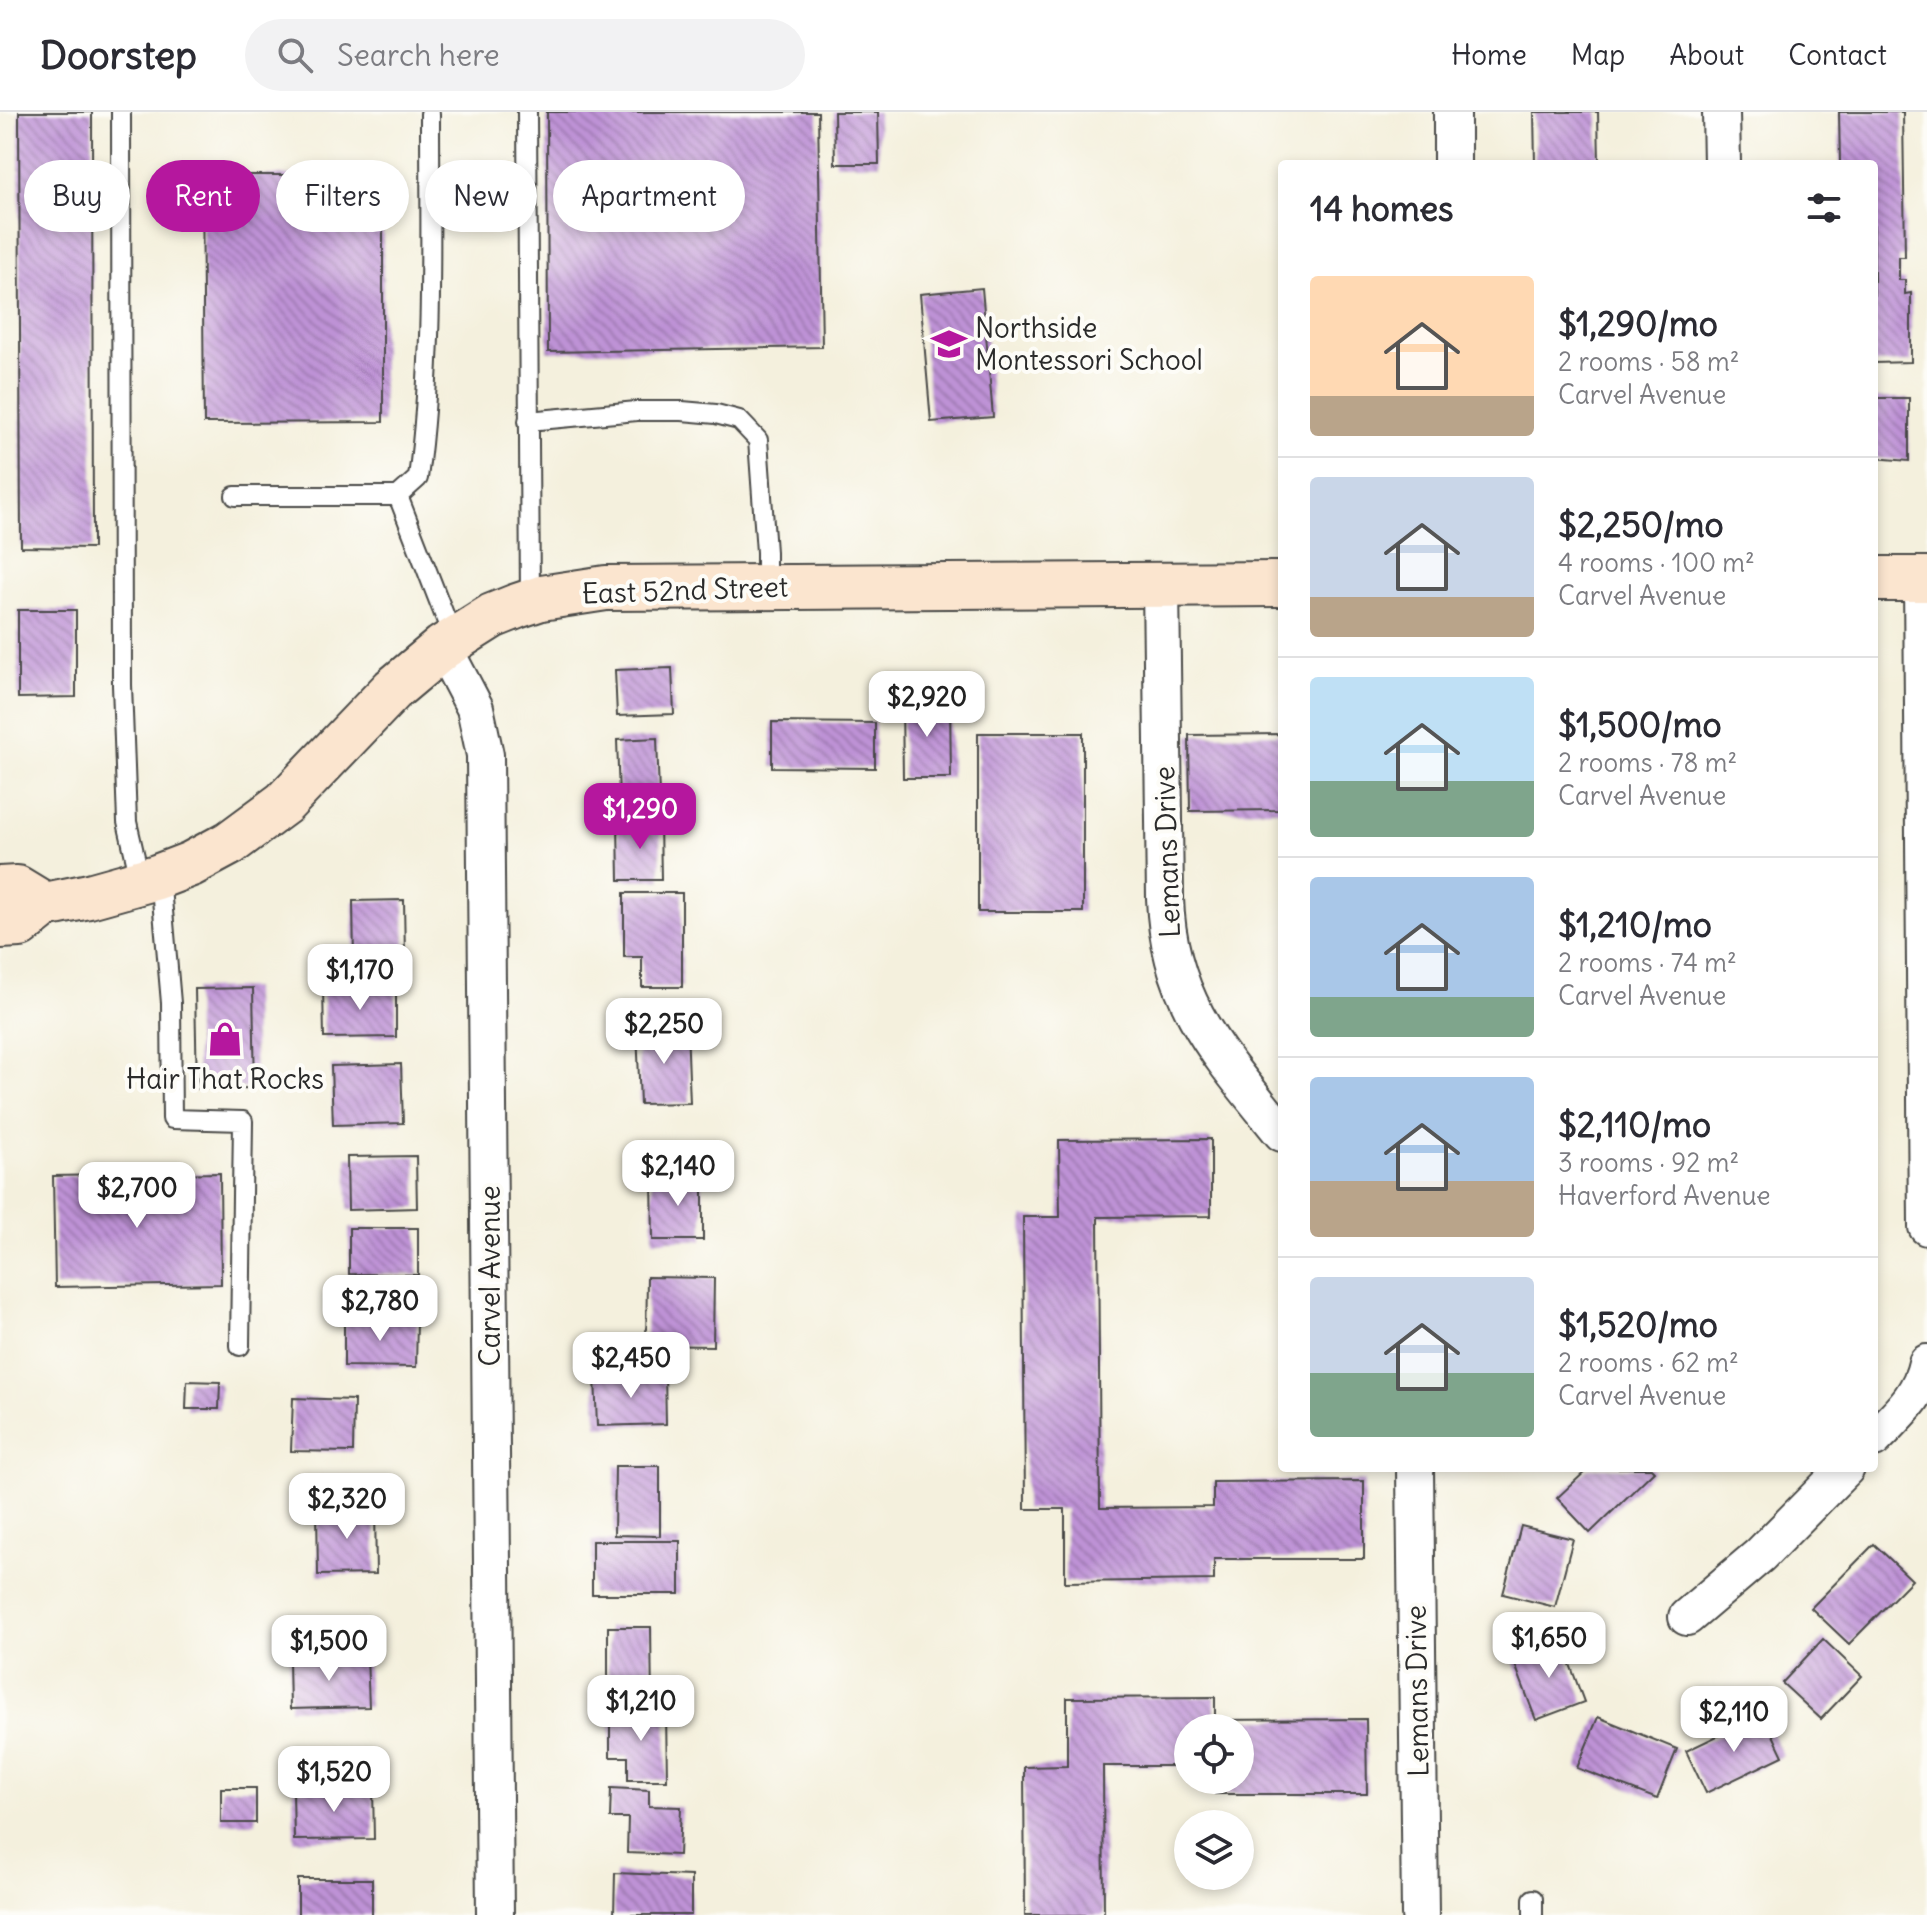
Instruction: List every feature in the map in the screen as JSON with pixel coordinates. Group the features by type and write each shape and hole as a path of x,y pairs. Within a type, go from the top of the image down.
{"street":[{"path":"1452,112 1452,160"},
{"path":"1721,112 1722,160"},
{"path":"1878,579 1924,579 1927,1227"},
{"name":"East 52nd Street","path":"0,926 20,925 45,905 151,879 191,864 263,821 393,689 448,644 492,616 530,602 606,588 1278,584"},
{"name":"Lemans Drive","path":"1161,585 1164,878 1170,946 1183,993 1204,1033 1278,1128"},
{"name":"Carvel Avenue","path":"448,644 475,708 485,755 495,1915"},
{"path":"0,889 17,888 45,905"},
{"path":"1878,1435 1911,1401 1923,1379 1927,1363"},
{"name":"Lemans Drive","path":"1415,1472 1420,1915"},
{"path":"1687,1617 1760,1555 1842,1472"}],"lane":[{"path":"121,112 122,685 127,822 151,879 171,1003 172,1119 243,1121 240,1346"},
{"path":"527,112 530,602"},
{"path":"235,496 398,496 418,478 429,346 430,114"},
{"path":"528,421 637,411 705,413 739,420 758,440 766,587"},
{"path":"398,496 448,644"}],"building":[{"path":"19,112 92,112 92,160 24,160 24,232 92,232 93,548 21,547"},
{"path":"547,112 818,112 822,347 548,352"},
{"path":"834,112 878,112 879,164 835,164"},
{"path":"1534,112 1598,112 1599,160 1535,160"},
{"path":"1839,112 1903,112 1905,257 1899,257 1899,280 1905,280 1905,294 1911,293 1911,362 1878,363 1878,160 1840,160"},
{"path":"260,175 276,175 276,232 383,232 383,422 204,423 202,232 260,232"},
{"path":"982,288 993,417 931,422 920,294"},
{"path":"1878,398 1909,398 1909,461 1878,458"},
{"path":"18,610 76,610 76,697 18,698"},
{"path":"672,668 674,714 617,716 615,670"},
{"path":"950,700 951,778 903,778 902,701"},
{"path":"772,722 875,723 875,768 772,767"},
{"path":"978,733 1083,733 1083,912 978,912"},
{"path":"1278,734 1278,810 1190,811 1189,735"},
{"path":"657,738 659,796 619,797 617,740"},
{"path":"660,821 661,880 619,880 618,822"},
{"path":"624,893 682,893 682,987 642,987 642,957 624,957"},
{"path":"404,900 405,958 354,960 353,901"},
{"path":"396,986 396,1037 324,1038 323,987"},
{"name":"Hair That Rocks","path":"253,988 255,1088 197,1089 195,989"},
{"path":"687,1028 690,1103 640,1104 637,1029"},
{"path":"401,1064 403,1123 333,1125 331,1066"},
{"path":"1211,1139 1211,1216 1098,1217 1100,1508 1213,1507 1213,1482 1364,1481 1364,1559 1214,1559 1214,1580 1065,1582 1065,1509 1025,1509 1023,1217 1060,1217 1059,1140"},
{"path":"416,1156 417,1208 348,1210 347,1157"},
{"path":"220,1173 221,1284 55,1287 53,1176"},
{"path":"652,1177 703,1177 703,1240 653,1240"},
{"path":"349,1228 418,1228 418,1275 349,1274"},
{"path":"647,1277 714,1278 713,1346 646,1345"},
{"path":"344,1320 417,1320 416,1367 344,1366"},
{"path":"665,1373 666,1424 597,1426 595,1376"},
{"path":"187,1381 220,1382 219,1409 186,1409"},
{"path":"293,1398 354,1400 353,1452 291,1451"},
{"path":"615,1466 660,1466 660,1536 614,1535"},
{"path":"1585,1472 1653,1472 1590,1533 1557,1498"},
{"path":"375,1507 376,1574 318,1575 317,1509"},
{"path":"1521,1526 1573,1539 1555,1607 1503,1594"},
{"path":"592,1541 680,1541 680,1594 592,1594"},
{"path":"1874,1544 1912,1580 1849,1644 1811,1608"},
{"path":"608,1627 651,1627 652,1704 608,1704"},
{"path":"1823,1639 1862,1676 1821,1719 1782,1683"},
{"path":"1561,1640 1584,1702 1536,1720 1513,1659"},
{"path":"367,1656 369,1707 290,1709 289,1659"},
{"path":"1215,1697 1215,1714 1174,1714 1174,1766 1103,1766 1104,1915 1025,1915 1024,1767 1067,1766 1067,1698"},
{"path":"610,1712 666,1712 667,1780 628,1780 628,1757 610,1757"},
{"path":"1763,1714 1783,1756 1706,1793 1686,1751"},
{"path":"1598,1717 1677,1749 1657,1799 1577,1768"},
{"path":"1366,1719 1367,1794 1254,1794 1254,1720"},
{"path":"221,1788 256,1788 256,1823 221,1823"},
{"path":"373,1788 374,1839 294,1840 293,1790"},
{"path":"611,1788 649,1790 649,1806 681,1807 679,1855 627,1853 628,1818 610,1818"},
{"path":"615,1873 691,1876 691,1915 614,1915"},
{"path":"298,1879 372,1879 372,1915 298,1915"}],"place":[{"name":"Northside Montessori School","path":"949,344"},
{"name":"Hair That Rocks","path":"225,1039"}]}
